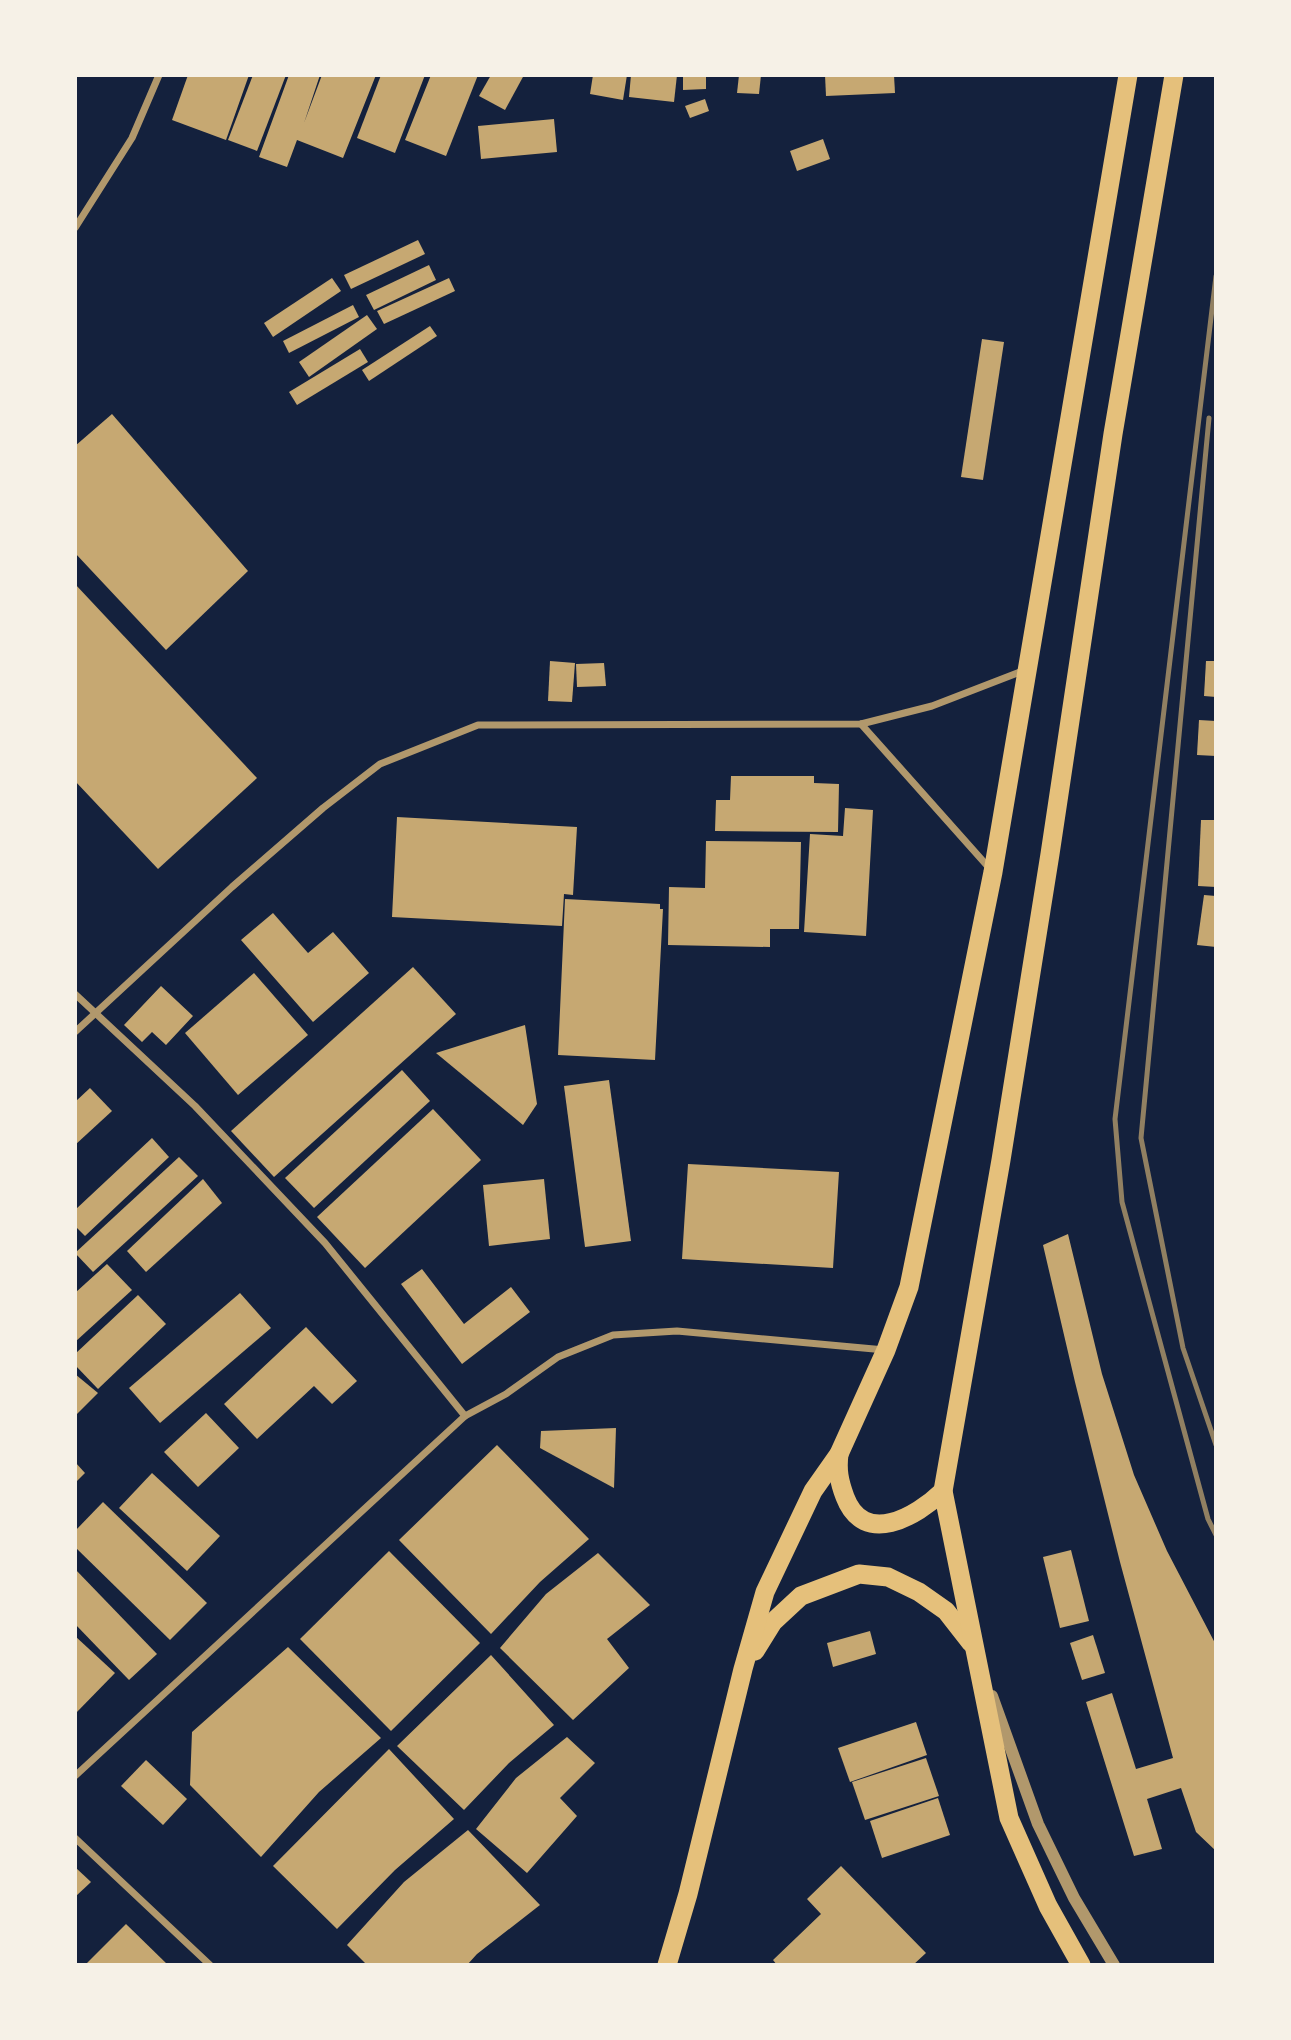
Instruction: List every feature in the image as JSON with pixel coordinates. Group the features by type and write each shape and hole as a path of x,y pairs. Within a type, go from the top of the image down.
{"highway":[{"path":"667,1965 688,1894 743,1669 765,1592 813,1491 839,1454 886,1350 909,1287 993,872 1128,75"},
{"path":"1080,1965 1048,1906 1009,1818 943,1491 1001,1160 1055,827 1113,434 1174,75"},
{"path":"839,1454 837,1474 846,1500 854,1515 864,1522 896,1522 926,1505 943,1491"},
{"path":"743,1669 773,1622 801,1597 859,1574 888,1577 919,1592 946,1611 974,1646"}],"street":[{"path":"75,228 132,138 159,75"},
{"path":"75,1032 242,878 323,808 380,764 478,725 861,724 932,706 1029,668"},
{"path":"861,724 993,872"},
{"path":"75,994 195,1106 325,1243 465,1416"},
{"path":"75,1776 465,1416 506,1394 558,1357 613,1335 677,1331 886,1350"},
{"path":"974,1646 1038,1824 1074,1898 1114,1965"},
{"path":"75,1838 209,1965"}],"building":[{"path":"188,75 249,75 226,140 172,120"},
{"path":"253,75 286,75 257,151 228,140"},
{"path":"289,75 320,75 304,123 322,75 376,75 343,158 297,140 287,167 259,157"},
{"path":"381,75 425,75 395,153 357,138"},
{"path":"431,75 478,75 446,156 405,140"},
{"path":"491,75 524,75 505,110 479,96"},
{"path":"593,75 627,75 623,100 590,94"},
{"path":"631,75 677,75 674,102 629,97"},
{"path":"683,75 706,75 706,89 683,90"},
{"path":"739,75 761,75 759,94 737,93"},
{"path":"825,75 894,75 895,93 826,96"},
{"path":"705,99 709,111 690,118 685,106"},
{"path":"554,119 557,152 481,159 478,126"},
{"path":"823,139 830,159 797,171 790,151"},
{"path":"418,240 425,254 351,289 344,275"},
{"path":"429,265 436,280 374,310 366,295"},
{"path":"332,278 341,291 273,337 264,323"},
{"path":"449,278 455,291 384,324 377,311"},
{"path":"353,305 359,317 289,353 283,341"},
{"path":"367,315 377,329 309,377 299,362"},
{"path":"430,326 437,336 369,381 362,370"},
{"path":"982,339 1004,342 983,480 961,477"},
{"path":"360,349 368,362 297,405 289,392"},
{"path":"112,414 248,571 166,650 75,553 75,446"},
{"path":"75,584 257,778 158,869 75,781"},
{"path":"550,661 575,663 572,702 548,701"},
{"path":"1206,661 1216,661 1216,697 1204,696"},
{"path":"604,663 606,686 577,687 576,664"},
{"path":"1199,720 1216,721 1216,756 1197,755"},
{"path":"731,776 814,776 814,783 839,784 838,832 715,831 716,800 730,800"},
{"path":"845,808 873,810 866,936 804,932 810,834 843,836"},
{"path":"397,817 577,827 573,895 564,894 562,926 392,917"},
{"path":"1201,820 1216,820 1216,887 1198,886"},
{"path":"706,841 801,842 799,929 770,929 770,947 668,945 669,887 705,888"},
{"path":"1204,895 1216,896 1216,947 1197,945"},
{"path":"565,899 660,904 660,909 663,909 655,1060 558,1055"},
{"path":"273,913 308,953 333,932 369,973 313,1022 241,940"},
{"path":"413,967 456,1014 274,1177 231,1131"},
{"path":"254,973 308,1035 238,1095 185,1033"},
{"path":"161,986 193,1016 166,1045 152,1032 142,1042 124,1025"},
{"path":"525,1025 537,1104 523,1125 436,1053"},
{"path":"402,1070 430,1101 314,1208 285,1178"},
{"path":"609,1080 631,1241 585,1247 564,1086"},
{"path":"90,1088 112,1111 75,1145 75,1102"},
{"path":"433,1109 481,1160 365,1268 317,1217"},
{"path":"152,1138 169,1157 85,1236 75,1226 75,1210"},
{"path":"179,1157 198,1176 93,1272 75,1253"},
{"path":"688,1164 839,1172 833,1268 682,1259"},
{"path":"203,1179 222,1203 146,1272 127,1251"},
{"path":"544,1179 550,1239 489,1246 483,1185"},
{"path":"1068,1234 1102,1374 1134,1475 1167,1551 1216,1645 1216,1851 1196,1832 1181,1788 1147,1799 1162,1849 1134,1856 1086,1702 1112,1693 1136,1769 1173,1758 1120,1562 1043,1245"},
{"path":"107,1264 132,1290 75,1342 75,1293"},
{"path":"422,1269 464,1324 511,1287 530,1312 462,1364 401,1284"},
{"path":"240,1293 271,1328 160,1423 129,1388"},
{"path":"138,1295 166,1324 98,1389 75,1365 75,1354"},
{"path":"306,1327 357,1381 332,1404 314,1386 257,1439 224,1404"},
{"path":"75,1374 98,1393 75,1416"},
{"path":"206,1413 239,1448 198,1487 164,1452"},
{"path":"616,1428 614,1488 540,1448 541,1431"},
{"path":"497,1445 589,1539 540,1582 491,1634 399,1540"},
{"path":"75,1462 85,1473 75,1483"},
{"path":"152,1473 220,1536 187,1571 119,1508"},
{"path":"103,1502 207,1603 170,1640 75,1547 75,1531"},
{"path":"1071,1550 1089,1621 1060,1628 1043,1557"},
{"path":"389,1551 480,1643 391,1731 300,1639"},
{"path":"598,1553 650,1605 607,1639 629,1668 573,1720 500,1648 546,1594"},
{"path":"75,1569 157,1654 129,1680 75,1624"},
{"path":"870,1631 876,1654 833,1667 827,1643"},
{"path":"1093,1635 1105,1673 1082,1680 1070,1643"},
{"path":"75,1636 115,1673 75,1714"},
{"path":"288,1647 381,1738 319,1792 261,1857 190,1785 192,1732"},
{"path":"491,1655 554,1725 509,1763 464,1810 397,1746"},
{"path":"916,1722 927,1755 850,1782 838,1748"},
{"path":"567,1737 595,1763 560,1798 577,1816 527,1873 476,1829 516,1778"},
{"path":"389,1749 454,1819 395,1870 337,1929 273,1866"},
{"path":"926,1758 939,1796 865,1820 852,1782"},
{"path":"146,1760 187,1799 163,1825 121,1786"},
{"path":"938,1798 950,1835 882,1858 870,1821"},
{"path":"468,1830 540,1905 477,1954 467,1965 367,1965 347,1945 404,1882"},
{"path":"841,1866 926,1953 913,1965 777,1965 773,1960 821,1914 807,1899"},
{"path":"75,1867 91,1882 75,1897"},
{"path":"126,1924 168,1965 85,1965"}],"railway":[{"path":"1216,276 1115,1119 1122,1202 1208,1519 1216,1535"},
{"path":"1209,418 1141,1138 1183,1348 1216,1445"}]}
